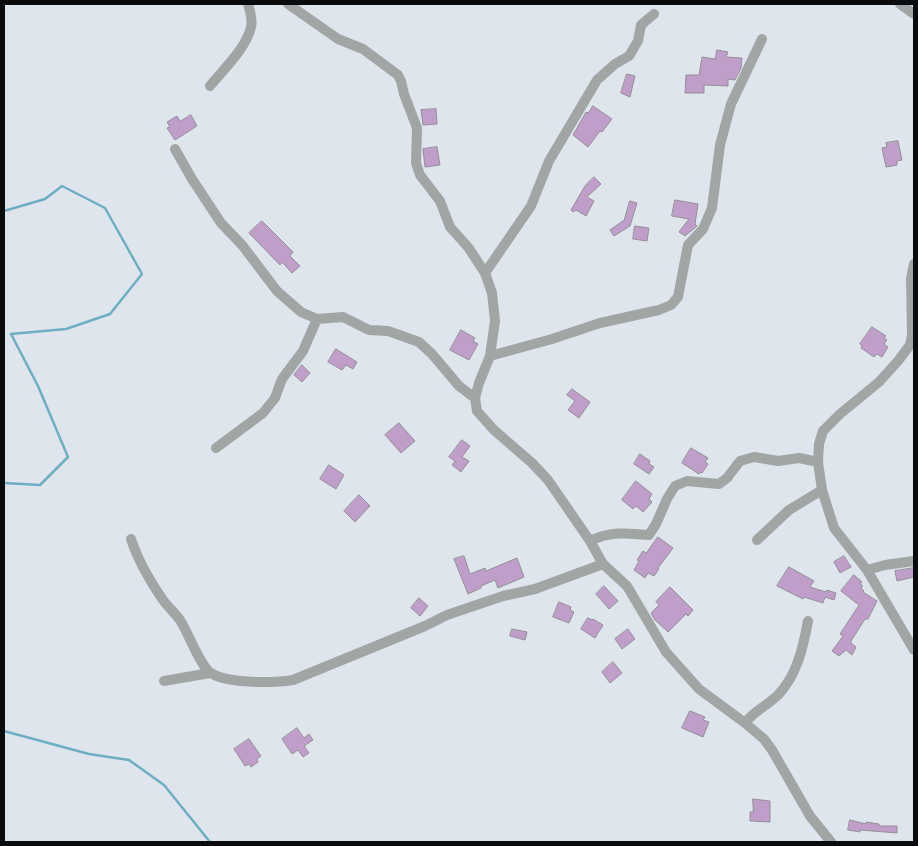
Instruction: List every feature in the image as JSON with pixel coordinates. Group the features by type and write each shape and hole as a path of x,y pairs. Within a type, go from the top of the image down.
{"street":[{"path":"210,86 242,47 249,35 252,26 248,4"},
{"path":"288,4 338,39 363,49 398,76 401,81 417,128 416,163 420,175 440,201 450,227 468,247 485,273 492,294 495,321 490,356 479,382 475,398 477,411 494,430 532,463 548,480 590,541 602,564 626,586 666,652 699,689 745,722 764,739 810,816 830,842"},
{"path":"900,4 914,14"},
{"path":"485,273 531,206 549,161 597,80 629,56 638,42 641,25 654,14"},
{"path":"490,356 552,339 600,323 659,310 671,305 678,297 688,245 703,229 712,208 720,145 731,104 762,39"},
{"path":"175,148 192,179 221,223 242,246 277,291 301,312 317,319 343,317 369,330 388,331 419,342 432,354 459,386 475,398"},
{"path":"914,264 911,278 912,335 910,345 879,382 840,414 824,431 819,444 818,462 822,490 834,528 867,570 914,650"},
{"path":"216,448 263,413 275,398 282,379 303,351 317,319"},
{"path":"590,541 598,537 621,532 649,535 656,524 666,499 675,486 687,481 718,484 727,478 740,461 754,457 778,461 799,458 818,462"},
{"path":"757,540 789,510 822,490"},
{"path":"132,539 138,560 163,600 180,620 210,673"},
{"path":"867,570 885,565 914,561"},
{"path":"164,681 210,673 231,680 253,682 273,683 293,680 425,626 447,615 503,596 535,588 602,564"},
{"path":"745,722 777,696 790,680 802,652 808,621"}],"building":[{"path":"717,50 728,52 726,57 742,58 741,68 735,80 728,79 728,86 704,85 704,93 685,93 686,75 699,75 702,57 715,59"},
{"path":"627,74 635,76 630,97 621,93"},
{"path":"593,106 612,119 588,147 573,135 586,112 588,113"},
{"path":"436,109 437,124 423,125 421,110"},
{"path":"191,115 197,126 175,140 167,128 170,127 167,122 177,116 180,121"},
{"path":"898,141 902,160 897,161 897,165 886,167 882,148 887,147 886,143"},
{"path":"437,147 440,165 425,167 423,149"},
{"path":"594,177 601,184 587,197 594,201 586,216 576,210 573,212 571,210 585,186"},
{"path":"675,200 698,204 695,224 697,226 685,236 679,232 689,219 672,216"},
{"path":"630,201 637,203 630,226 614,236 610,230 624,220"},
{"path":"262,221 293,252 290,256 300,266 292,273 282,262 280,265 249,233"},
{"path":"635,226 649,228 647,241 633,239"},
{"path":"872,327 886,336 884,338 887,340 884,344 888,347 882,357 877,354 874,357 861,348 862,345 860,344"},
{"path":"461,330 475,338 473,341 478,344 469,360 450,350"},
{"path":"336,349 357,362 353,369 346,365 342,370 328,362"},
{"path":"302,365 310,373 302,382 294,375"},
{"path":"572,389 590,402 579,418 568,410 575,401 567,395"},
{"path":"399,423 415,441 401,453 385,435"},
{"path":"462,440 470,446 462,457 469,461 461,472 452,465 455,461 449,457"},
{"path":"691,448 708,458 705,462 708,464 702,473 700,472 699,474 682,463"},
{"path":"640,454 650,461 649,464 654,467 649,474 634,464"},
{"path":"329,465 344,475 336,489 320,479"},
{"path":"636,481 652,494 649,499 652,502 643,512 636,506 633,509 622,500"},
{"path":"359,495 370,506 355,522 344,511"},
{"path":"658,537 673,548 654,576 648,573 645,578 634,570 639,561 637,560 643,551 646,553"},
{"path":"464,556 470,574 485,568 486,571 517,558 524,577 498,588 495,580 468,594 454,559"},
{"path":"844,556 851,567 840,573 834,562"},
{"path":"789,567 814,581 810,587 836,593 834,600 825,597 823,603 804,597 803,599 777,586"},
{"path":"914,568 914,577 897,581 895,571"},
{"path":"854,575 862,582 860,584 863,586 861,588 863,592 877,601 868,619 865,619 851,641 856,647 852,655 846,650 839,656 832,651 843,636 840,634 859,605 841,591"},
{"path":"604,586 618,601 609,609 596,594"},
{"path":"670,587 693,610 688,616 686,614 668,632 655,620 651,613 659,605 656,602"},
{"path":"419,598 428,606 420,616 411,608"},
{"path":"559,602 571,607 570,610 574,612 569,623 553,617"},
{"path":"588,618 603,625 595,638 581,629"},
{"path":"512,629 527,632 525,640 510,636"},
{"path":"628,629 635,639 622,649 615,639"},
{"path":"613,662 622,673 610,683 602,672"},
{"path":"690,711 705,717 703,720 709,722 703,737 682,728"},
{"path":"297,728 304,738 309,734 313,740 304,746 309,753 303,757 298,750 292,754 282,739"},
{"path":"249,739 261,756 257,759 258,762 251,767 249,764 245,766 234,749"},
{"path":"753,799 770,801 770,822 750,821 750,812 753,812"},
{"path":"850,820 866,824 866,822 879,824 879,826 897,826 897,833 848,830"}],"waterway":[{"path":"4,211 45,199 62,186 105,208 142,274 110,314 66,329 11,334 38,386 68,457 40,485 4,483"},
{"path":"4,731 89,754 129,760 164,785 210,842"}]}
